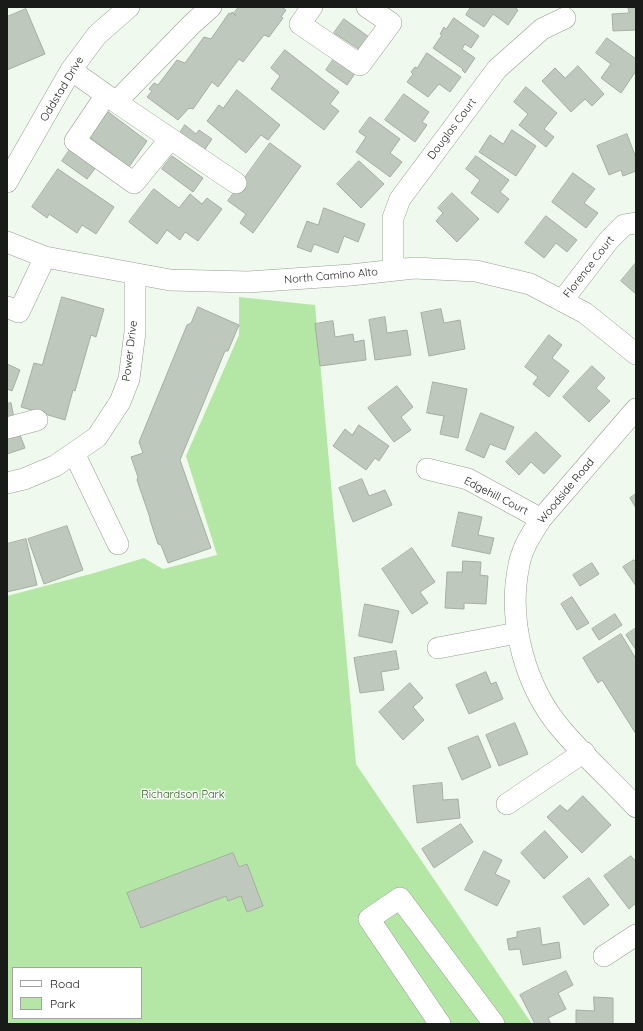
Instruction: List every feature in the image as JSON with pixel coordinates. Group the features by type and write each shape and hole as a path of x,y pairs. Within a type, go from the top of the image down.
{"street":[{"name":"Oddstad Drive","path":"7,182 71,70 97,35 129,7"},
{"path":"170,138 134,184 75,141 111,99 211,7"},
{"path":"312,7 300,24 360,65 391,23 367,7"},
{"name":"Douglas Court","path":"393,270 393,218 400,199 497,69 542,29 565,18"},
{"path":"71,70 111,99 236,183"},
{"name":"Florence Court","path":"562,301 609,240 624,225 636,223"},
{"name":"North Camino Alto","path":"7,242 45,257 135,275 170,280 248,282 351,275 414,268 476,271 530,284 584,313 636,354"},
{"path":"7,307 19,312 45,257"},
{"name":"Power Drive","path":"7,483 24,479 56,466 97,437 120,402 129,379 135,332 135,275"},
{"name":"Woodside Road","path":"636,409 541,519 528,538 519,564 515,591 517,633 527,669 542,702 562,730 636,807"},
{"path":"7,428 37,420"},
{"path":"74,453 118,544"},
{"name":"Edgehill Court","path":"427,469 468,479 541,519"},
{"path":"438,648 517,633"},
{"path":"507,804 584,752"},
{"path":"440,1024 369,919 400,898 494,1024"},
{"path":"604,956 636,935"}],"green space":[{"name":"Richardson Park","path":"239,297 315,305 356,764 532,1024 7,1024 7,596 144,558 163,569 217,555 186,456 239,335"}],"building":[{"path":"239,7 281,7 286,10 281,17 283,18 269,37 264,35 243,62 239,59 218,87 212,82 193,109 189,108 178,120 147,97 152,91 149,89 154,83 158,85 177,60 185,63 204,37 211,39 229,13 231,14 232,12 236,16 234,13"},
{"path":"471,7 514,7 518,10 508,25 493,14 484,27 466,15"},
{"path":"628,7 636,7 636,30 613,31 612,14 629,13"},
{"path":"26,9 45,54 7,70 7,17"},
{"path":"454,18 479,36 471,48 465,44 462,49 475,58 465,73 462,70 463,69 433,48 442,35 440,34 444,27 446,29"},
{"path":"344,19 369,37 360,50 334,33"},
{"path":"607,38 636,59 636,71 621,93 601,78 611,64 596,53"},
{"path":"285,50 339,92 330,104 339,111 324,130 271,89 280,76 271,68"},
{"path":"427,53 461,77 450,92 439,84 428,97 407,82 413,74 411,72 415,67 417,68"},
{"path":"335,57 356,72 347,85 326,70"},
{"path":"578,66 604,94 592,106 585,99 571,112 542,81 555,68 565,78"},
{"path":"526,87 557,113 544,129 554,137 546,147 519,125 528,114 514,102"},
{"path":"237,90 280,125 268,140 261,135 246,153 207,121 219,105 223,108"},
{"path":"404,94 429,112 422,122 427,125 415,142 385,120"},
{"path":"107,111 147,141 129,167 88,136"},
{"path":"370,117 400,139 390,153 402,162 390,177 356,152 366,137 359,132"},
{"path":"185,125 196,134 199,130 212,139 203,152 176,139"},
{"path":"512,130 536,146 516,176 479,152 490,135 503,144"},
{"path":"627,134 636,158 636,171 623,176 621,170 609,175 597,146"},
{"path":"270,143 301,166 253,233 240,223 246,214 228,201"},
{"path":"71,148 97,166 87,179 62,161"},
{"path":"172,156 203,178 193,192 162,169"},
{"path":"476,156 509,180 500,192 509,199 498,213 471,193 480,180 466,169"},
{"path":"359,161 384,184 361,208 337,184"},
{"path":"58,169 114,207 96,234 82,225 77,233 49,214 47,218 32,207"},
{"path":"573,173 595,189 584,203 598,213 586,228 552,202"},
{"path":"154,189 179,208 190,194 202,204 207,198 222,209 198,241 185,232 180,240 167,230 157,244 129,222"},
{"path":"452,193 479,219 457,242 436,221 443,213 438,208"},
{"path":"324,208 365,224 358,242 344,236 338,253 314,244 311,252 297,247 307,221 318,225"},
{"path":"546,216 577,240 567,252 556,243 544,258 525,243"},
{"path":"635,264 636,265 636,294 621,281"},
{"path":"62,297 104,309 96,337 91,335 65,420 21,407 34,363 42,365"},
{"path":"198,307 239,325 228,351 225,351 180,460 211,548 168,563 161,545 158,544 131,457 143,453 139,442 187,325 191,323"},
{"path":"441,309 444,323 460,320 465,349 429,356 421,313"},
{"path":"385,317 387,333 407,330 411,355 375,360 369,320"},
{"path":"333,321 335,337 353,334 354,342 364,340 366,360 320,366 315,324"},
{"path":"549,335 562,345 552,358 569,371 549,397 533,384 538,377 525,367"},
{"path":"7,364 20,370 12,391 7,389"},
{"path":"592,366 605,378 596,388 610,401 589,422 563,397"},
{"path":"433,382 467,389 458,438 440,434 444,416 427,413"},
{"path":"397,386 413,407 401,417 411,430 394,442 368,408"},
{"path":"11,403 14,418 7,420 7,404"},
{"path":"481,413 514,427 505,450 490,444 484,458 466,450"},
{"path":"359,425 389,446 379,461 375,458 366,470 333,446 345,429 352,435"},
{"path":"536,432 561,456 544,474 531,462 519,475 506,462"},
{"path":"20,435 25,448 7,454 7,439"},
{"path":"362,479 369,496 385,490 392,505 353,522 339,488"},
{"path":"636,494 636,508 630,498"},
{"path":"459,512 482,517 478,535 494,538 490,554 452,546"},
{"path":"67,526 83,570 44,584 28,539"},
{"path":"26,539 37,585 7,592 7,544"},
{"path":"412,548 435,582 420,592 428,603 412,614 382,569"},
{"path":"634,560 636,562 636,586 623,567"},
{"path":"463,561 481,562 480,575 488,576 486,604 464,603 464,609 445,608 447,572 462,572"},
{"path":"592,563 599,574 580,586 573,575"},
{"path":"572,597 589,623 577,630 561,604"},
{"path":"365,604 399,611 392,643 359,636"},
{"path":"615,614 622,625 599,640 592,629"},
{"path":"636,628 636,650 626,635"},
{"path":"621,634 636,659 636,734 602,680 598,683 583,658"},
{"path":"396,651 399,669 381,672 384,690 360,693 354,658"},
{"path":"486,672 491,684 496,682 503,699 469,714 456,685"},
{"path":"410,683 423,698 413,707 424,720 403,740 379,712"},
{"path":"515,723 528,754 499,766 486,735"},
{"path":"478,736 491,767 462,780 448,748"},
{"path":"442,783 443,800 458,799 460,818 417,823 413,786"},
{"path":"583,796 611,825 582,853 547,817 560,805 567,811"},
{"path":"461,824 473,842 434,868 422,849"},
{"path":"545,831 568,857 544,879 521,853"},
{"path":"484,851 502,860 495,874 510,881 497,906 465,890"},
{"path":"233,853 239,867 247,864 263,906 247,912 241,896 228,901 226,896 141,928 127,893"},
{"path":"631,856 636,862 636,903 629,909 604,876"},
{"path":"589,878 609,905 584,925 563,897"},
{"path":"540,928 542,945 559,942 561,958 523,965 520,949 509,950 507,939 517,937 517,932"},
{"path":"566,971 573,985 558,993 566,1009 548,1018 551,1024 535,1024 520,995"},
{"path":"594,997 613,998 613,1024 576,1024 576,1010 594,1011"}]}
